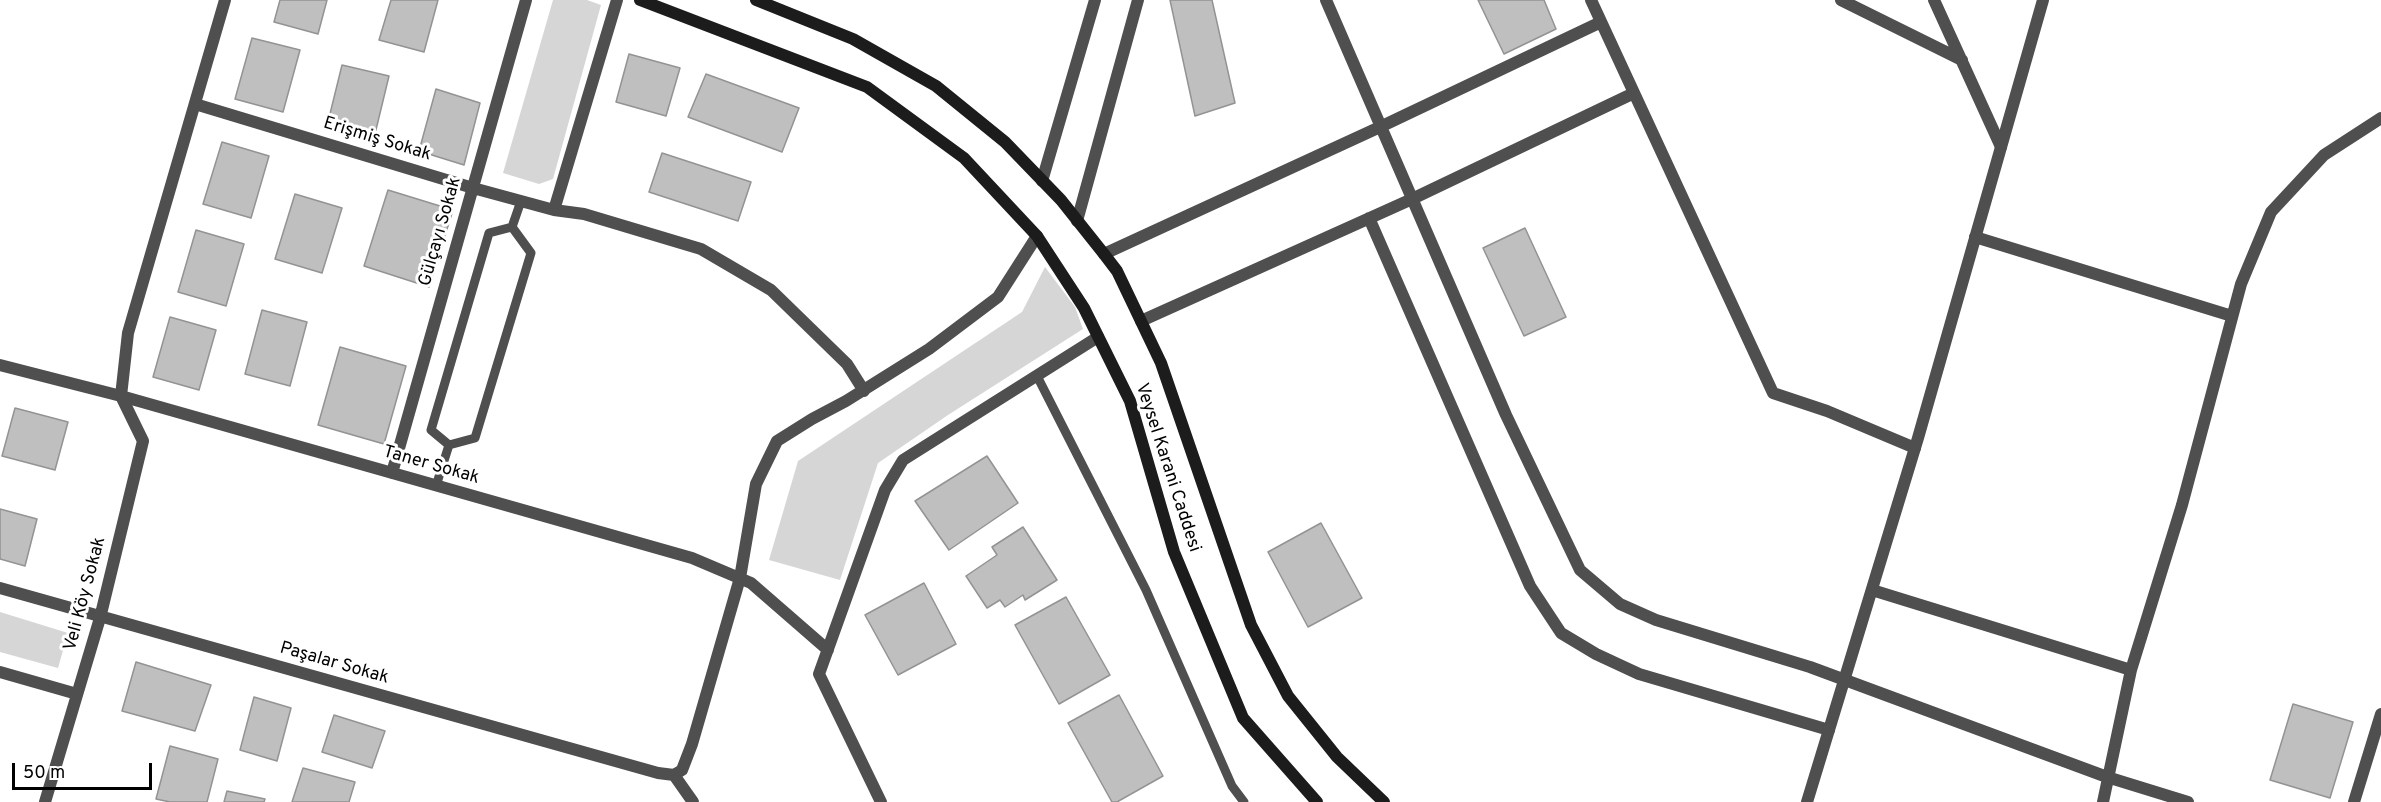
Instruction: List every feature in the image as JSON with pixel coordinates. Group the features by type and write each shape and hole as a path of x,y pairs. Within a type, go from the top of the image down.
{"main road":[{"name":"Veysel Karani Caddesi","path":"640,0 867,87 964,158 1037,236 1084,308 1130,401 1174,552 1243,718 1316,802"},
{"name":"Veysel Karani Caddesi","path":"756,0 853,39 936,86 1005,142 1042,181 1104,254 1117,271 1161,363 1251,625 1288,696 1337,757 1384,802"}],"street":[{"path":"121,396 128,333 225,0"},
{"name":"Gülçayı Sokak","path":"392,473 526,0"},
{"path":"554,210 616,0"},
{"path":"1042,181 1095,0"},
{"path":"1077,221 1138,0"},
{"path":"1326,0 1506,415 1580,570 1620,603 1656,620 1845,679 2107,777 2188,802"},
{"path":"1591,0 1773,393 1827,411 1915,448"},
{"path":"1841,0 1962,60"},
{"path":"1934,0 2001,147"},
{"path":"1807,802 1915,448 2043,0"},
{"path":"1104,254 1601,22"},
{"path":"1141,321 1412,199 1634,93"},
{"name":"Erişmiş Sokak","path":"195,104 473,188 554,210 585,214 701,249 771,290 847,364 864,391"},
{"path":"2103,802 2132,670 2182,505 2241,284 2271,212 2324,154 2381,118"},
{"path":"1369,218 1530,586 1561,633 1596,654 1639,674 1829,730"},
{"path":"693,802 674,775 682,770 692,744 740,578 756,484 777,441 864,391 929,349 998,297 1037,236"},
{"path":"1975,237 2232,316"},
{"path":"881,802 819,674 885,490 903,460 1098,337"},
{"name":"Taner Sokak","path":"0,365 121,396 692,558 751,583 828,650"},
{"name":"Veli Köy Sokak","path":"45,802 100,618 143,441 121,396"},
{"name":"Paşalar Sokak","path":"0,588 100,618 674,775"},
{"path":"1872,590 2132,670"},
{"path":"0,672 77,694"},
{"path":"2354,802 2381,714"}],"lane":[{"path":"512,227 520,201"},
{"path":"449,445 431,430 489,233 512,227"},
{"path":"449,445 475,438 531,253 512,227"},
{"path":"1037,376 1146,590 1232,786 1244,802"},
{"path":"436,486 449,445"}],"shaded area":[{"path":"553,0 587,0 601,5 553,179 539,184 503,173"},
{"path":"1045,267 1075,307 1083,329 948,415 878,463 840,580 769,560 798,461 1022,312"},
{"path":"0,612 68,633 58,668 0,652"}],"building":[{"path":"280,0 327,0 318,34 274,22"},
{"path":"391,0 438,0 424,52 379,40"},
{"path":"1170,0 1212,0 1235,103 1195,116"},
{"path":"1478,0 1544,0 1556,29 1504,54"},
{"path":"252,38 300,50 283,112 235,99"},
{"path":"629,54 680,68 666,116 616,102"},
{"path":"342,65 389,76 374,138 327,126"},
{"path":"706,74 799,108 782,152 688,117"},
{"path":"436,89 480,103 464,165 419,151"},
{"path":"222,142 269,156 251,218 203,204"},
{"path":"662,153 751,182 738,221 649,192"},
{"path":"388,190 453,210 429,287 364,266"},
{"path":"295,194 342,208 322,273 275,259"},
{"path":"1525,228 1566,317 1524,336 1483,248"},
{"path":"196,230 244,244 226,306 178,292"},
{"path":"262,310 307,322 290,386 245,374"},
{"path":"170,317 216,330 199,390 153,377"},
{"path":"340,347 406,366 384,444 318,425"},
{"path":"15,408 68,422 55,470 2,456"},
{"path":"987,456 1018,503 949,550 915,501"},
{"path":"0,509 37,519 25,566 0,559"},
{"path":"1321,523 1362,598 1308,627 1268,552"},
{"path":"1023,527 1057,580 1025,600 1023,595 1005,607 1000,600 987,608 966,576 997,555 992,547"},
{"path":"924,583 956,644 898,675 865,615"},
{"path":"1066,597 1110,675 1059,704 1015,625"},
{"path":"136,662 211,685 195,731 122,711"},
{"path":"1119,695 1163,776 1117,802 1112,802 1068,723"},
{"path":"254,697 291,708 277,761 240,750"},
{"path":"2293,704 2353,722 2330,798 2270,780"},
{"path":"334,715 385,731 372,768 322,752"},
{"path":"170,746 218,759 207,802 170,802 156,799"},
{"path":"303,768 355,782 349,802 292,802"},
{"path":"227,791 265,799 264,802 224,802"}]}
